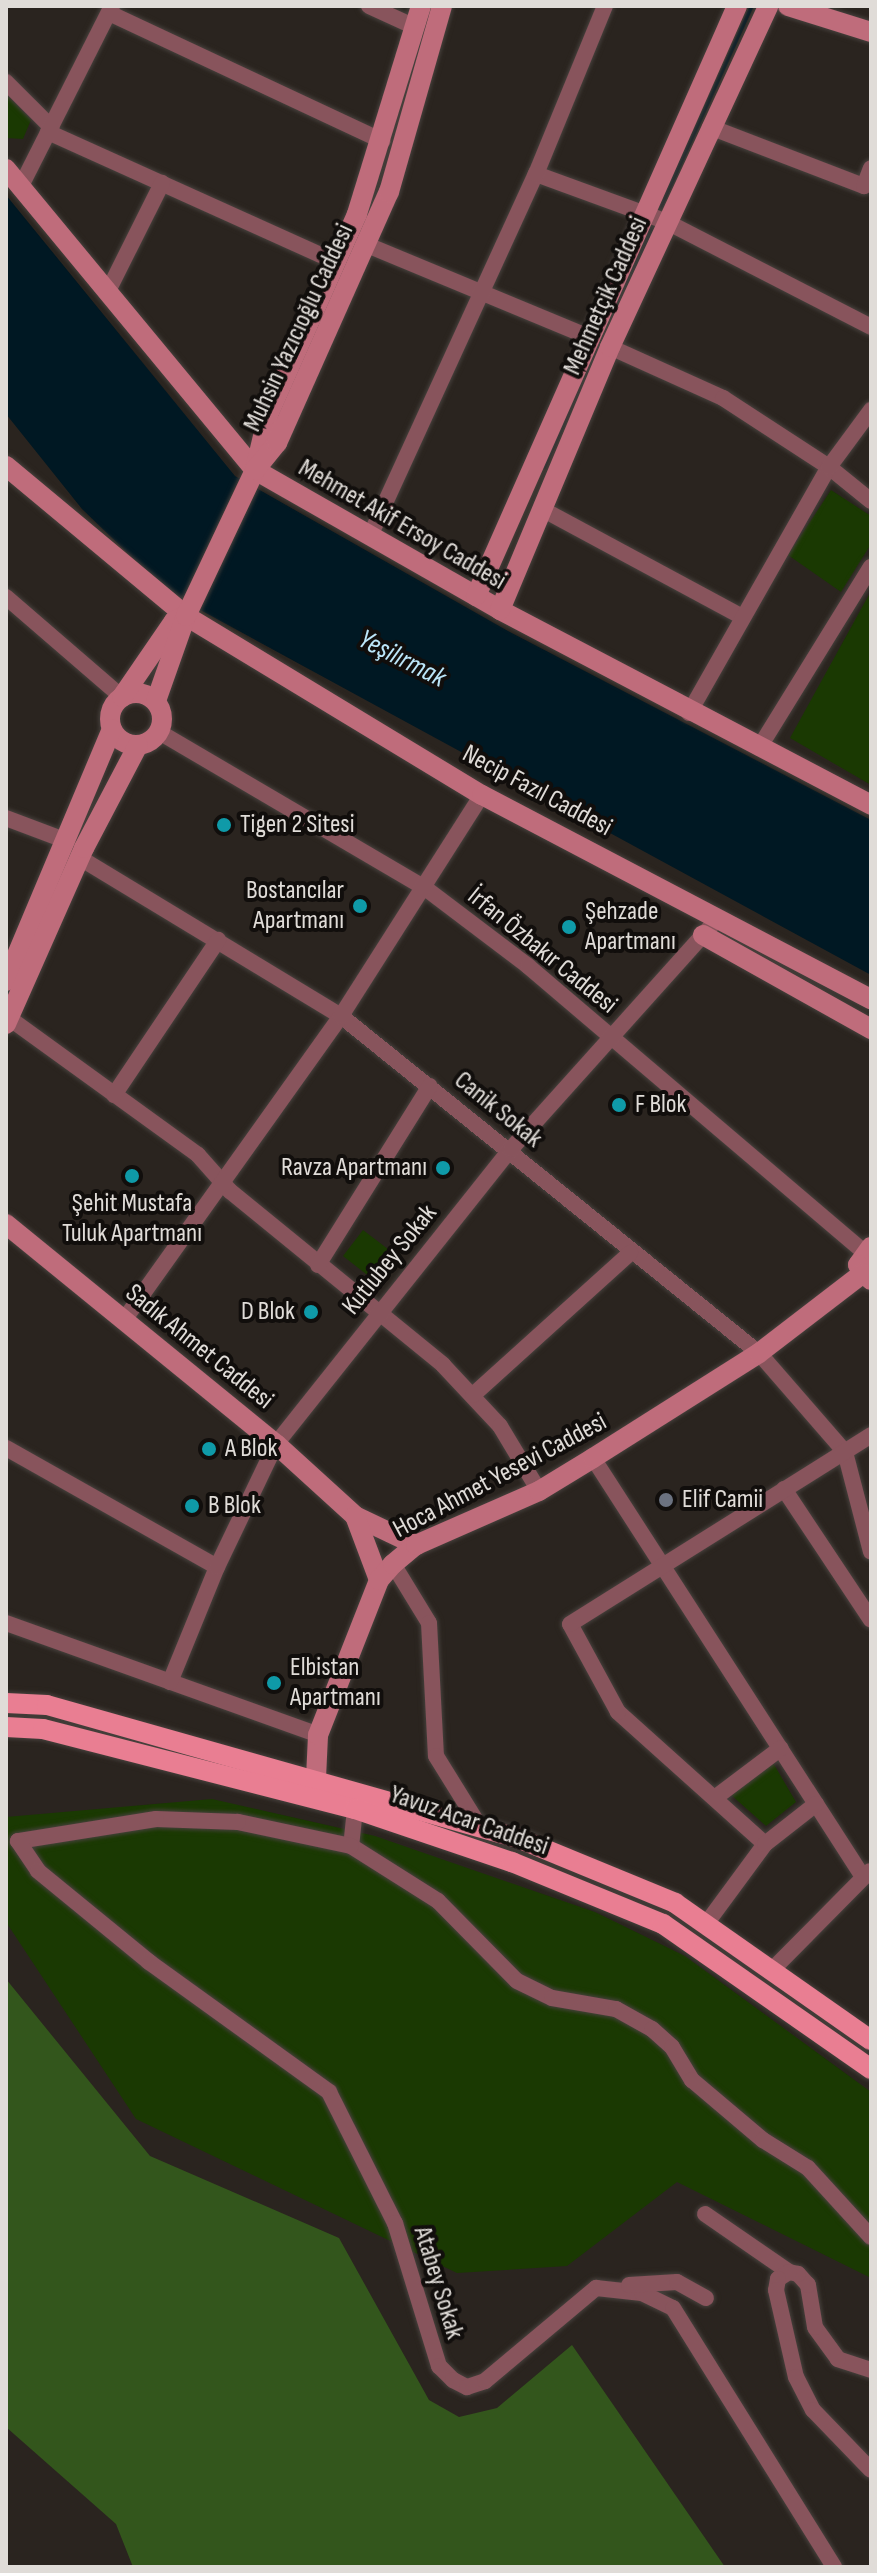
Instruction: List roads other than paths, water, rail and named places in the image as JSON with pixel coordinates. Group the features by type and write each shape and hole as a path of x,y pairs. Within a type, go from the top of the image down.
{"main road":[{"name":"Yavuz Acar Caddesi","path":"6,1703 47,1705 316,1778 480,1827 675,1903 871,2040"},
{"name":"Yavuz Acar Caddesi","path":"6,1727 43,1729 355,1809 512,1862 663,1924 871,2069"}],"street":[{"path":"369,6 415,27"},
{"name":"Muhsin Yazıcıoğlu Caddesi","path":"253,476 268,415 336,262 382,141 421,6"},
{"name":"Muhsin Yazıcıoğlu Caddesi","path":"253,476 277,443 389,192 442,6"},
{"path":"370,536 536,174 605,6"},
{"name":"Mehmetçik Caddesi","path":"476,596 601,342 658,218 737,6"},
{"name":"Mehmetçik Caddesi","path":"658,218 710,127 768,6"},
{"path":"788,6 871,32"},
{"path":"21,186 111,10 382,141"},
{"path":"6,82 50,130 336,262"},
{"path":"710,127 868,188 871,168"},
{"name":"Mehmet Akif Ersoy Caddesi","path":"6,169 108,291 253,476 370,536 689,713 871,805"},
{"path":"536,174 658,218 871,327"},
{"path":"108,291 162,183"},
{"path":"367,245 601,342 723,398 829,467 871,501"},
{"name":"Mehmetçik Caddesi","path":"500,610 542,509 601,342"},
{"path":"689,713 741,616 829,467 871,410"},
{"path":"6,455 47,504"},
{"path":"6,466 47,504"},
{"path":"156,701 188,611 253,476"},
{"name":"Necip Fazıl Caddesi","path":"47,504 188,611 482,795 720,916 871,999"},
{"path":"542,509 741,616"},
{"path":"759,748 871,567"},
{"path":"6,597 122,697"},
{"path":"188,611 174,621 111,711 112,729 73,850 7,1021 198,1155 224,1186 378,1311 473,1395 500,1426 539,1491"},
{"path":"6,981 73,850 138,745 159,732 162,713 156,701 143,693 122,697"},
{"path":"112,729 122,741 138,745"},
{"name":"İrfan Özbakır Caddesi","path":"159,732 425,888 867,1249"},
{"path":"124,1320 224,1186 341,1016 482,795"},
{"name":"Canik Sokak","path":"6,818 73,850 341,1016 511,1149 630,1253 759,1353 845,1452"},
{"name":"Kutlubey Sokak","path":"170,1682 217,1567 276,1444 378,1311 511,1149 613,1039 720,916"},
{"path":"703,935 871,1029"},
{"path":"114,1095 218,940"},
{"path":"318,1265 430,1086"},
{"name":"Sadık Ahmet Caddesi","path":"6,1224 276,1444 355,1516 416,1545"},
{"path":"866,1277 858,1265 867,1249"},
{"path":"473,1395 630,1253"},
{"name":"Hoca Ahmet Yesevi Caddesi","path":"316,1778 318,1735 379,1580 393,1564 416,1545 539,1491 759,1353 866,1277"},
{"path":"765,1844 618,1712 570,1624 663,1562 871,1435"},
{"path":"6,1448 217,1567"},
{"path":"845,1452 871,1552"},
{"path":"593,1458 663,1562 816,1804 867,1874 772,1970"},
{"path":"784,1489 871,1620"},
{"name":"Sadık Ahmet Caddesi","path":"355,1516 379,1580"},
{"path":"393,1564 429,1623 436,1756 480,1827"},
{"path":"6,1623 318,1735"},
{"path":"716,1797 781,1748"},
{"path":"706,1924 765,1844 816,1804"},
{"path":"355,1809 351,1846 438,1901 517,1981 552,1998 616,2009 652,2029 672,2047 692,2080 763,2140 808,2168 871,2237"},
{"name":"Atabey Sokak","path":"12,1839 156,1819 238,1822 351,1846"},
{"name":"Atabey Sokak","path":"12,1839 38,1871 138,1953 329,2092 395,2223 439,2366 453,2380 467,2387 485,2381 573,2303 607,2286"},
{"path":"705,2214 808,2285 815,2327 838,2359 871,2370"},
{"path":"789,2272 778,2279 776,2290 796,2377 813,2410 871,2470"},
{"path":"607,2286 677,2282 706,2298"},
{"path":"607,2286 642,2293 673,2308 834,2567"}],"water":[{"name":"Yeşilırmak","path":"6,195 235,476 508,631 871,820 871,975 169,593 82,509 6,414"}],"waterway":[{"path":"657,215 752,6"},
{"path":"544,467 654,223"}],"place":[{"name":"Tigen 2 Sitesi","path":"224,825"},
{"name":"Bostancılar Apartmanı","path":"360,906"},
{"name":"Şehzade Apartmanı","path":"569,927"},
{"name":"F Blok","path":"619,1105"},
{"name":"Ravza Apartmanı","path":"443,1168"},
{"name":"Şehit Mustafa Tuluk Apartmanı","path":"132,1176"},
{"name":"D Blok","path":"311,1312"},
{"name":"A Blok","path":"209,1449"},
{"name":"Elif Camii","path":"666,1500"},
{"name":"B Blok","path":"192,1506"},
{"name":"Elbistan Apartmanı","path":"274,1683"}]}
